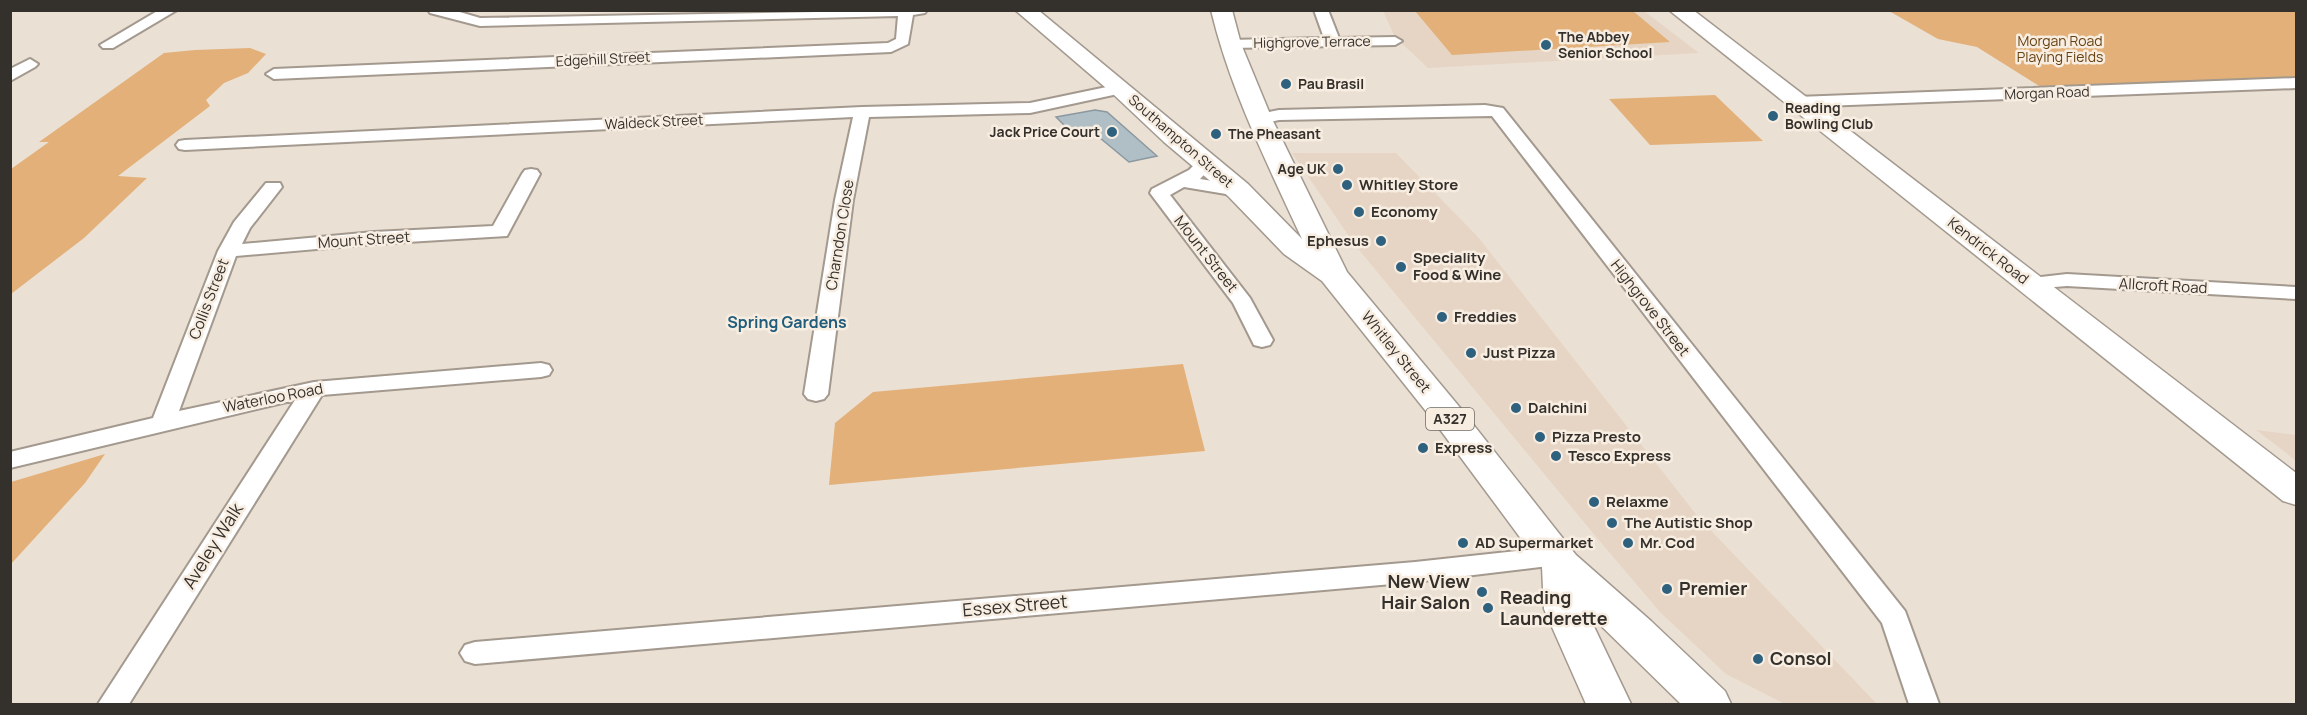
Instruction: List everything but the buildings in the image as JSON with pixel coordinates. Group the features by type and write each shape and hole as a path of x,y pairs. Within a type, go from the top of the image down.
{"main road":[{"name":"Southampton Street","path":"1025,10 1238,190 1294,248 1333,275"},
{"name":"A327","path":"1221,10 1230,44 1260,119"},
{"name":"Kendrick Road","path":"1679,10 2296,492"},
{"name":"Whitley Street","path":"1260,119 1333,275 1445,412 1558,561 1636,632 1708,705"},
{"path":"1558,561 1565,609 1608,705"}],"street":[{"path":"108,45 170,10"},
{"path":"435,10 480,22 913,12"},
{"path":"1321,10 1334,42"},
{"name":"Edgehill Street","path":"274,74 891,46 903,41 913,12"},
{"name":"Highgrove Terrace","path":"1230,44 1395,41"},
{"path":"10,76 30,64"},
{"name":"Morgan Road","path":"1797,102 2296,83"},
{"name":"Waldeck Street","path":"185,145 862,112 1030,108 1121,89"},
{"name":"Highgrove Street","path":"1260,119 1279,115 1485,110 1497,112 1895,619 1924,705"},
{"name":"Charndon Close","path":"816,394 844,200 862,112"},
{"name":"Mount Street","path":"1206,163 1195,174 1159,193 1160,197 1243,302 1262,340"},
{"name":"Mount Street","path":"228,251 374,238 497,238 531,174"},
{"path":"1181,181 1238,190"},
{"name":"Collis Street","path":"163,422 228,251 241,226 273,187"},
{"name":"Allcroft Road","path":"2030,283 2067,280 2296,293"},
{"name":"Waterloo Road","path":"10,460 314,388 541,370"},
{"name":"Aveley Walk","path":"113,705 314,388"},
{"name":"Essex Street","path":"475,653 1558,561"}],"shaded area":[{"name":"The Abbey Senior School","path":"1383,11 1644,11 1699,53 1428,68 1395,37"},
{"path":"1292,153 1396,153 1478,237 1699,518 1877,704 1785,704 1726,674 1660,612 1355,245"},
{"path":"2256,430 2296,435 2296,461 2276,445"}],"green space":[{"path":"1415,11 1633,11 1670,42 1452,55"},
{"name":"Morgan Road Playing Fields","path":"1889,11 2296,11 2296,77 2044,89 1977,47 1938,39"},
{"path":"250,48 266,54 248,73 224,83 206,100 210,106 118,176 147,178 84,238 11,294 11,169 49,142 39,142 164,53"},
{"path":"1715,95 1763,141 1650,145 1609,99"},
{"path":"1183,364 1205,451 829,485 835,423 873,392"},
{"path":"105,454 85,483 11,564 11,482"}],"place":[{"name":"The Abbey Senior School","path":"1546,45"},
{"name":"Pau Brasil","path":"1286,84"},
{"name":"Reading Bowling Club","path":"1773,116"},
{"name":"Jack Price Court","path":"1112,132"},
{"name":"The Pheasant","path":"1216,134"},
{"name":"Age UK","path":"1338,169"},
{"name":"Whitley Store","path":"1347,185"},
{"name":"Economy","path":"1359,212"},
{"name":"Ephesus","path":"1381,241"},
{"name":"Speciality Food & Wine","path":"1401,267"},
{"name":"Freddies","path":"1442,317"},
{"name":"Just Pizza","path":"1471,353"},
{"name":"Dalchini","path":"1516,408"},
{"name":"Pizza Presto","path":"1540,437"},
{"name":"Express","path":"1423,448"},
{"name":"Tesco Express","path":"1556,456"},
{"name":"Relaxme","path":"1594,502"},
{"name":"The Autistic Shop","path":"1612,523"},
{"name":"AD Supermarket","path":"1463,543"},
{"name":"Mr. Cod","path":"1628,543"},
{"name":"Premier","path":"1667,589"},
{"name":"New View Hair Salon","path":"1482,592"},
{"name":"Reading Launderette","path":"1488,608"},
{"name":"Consol","path":"1758,659"}],"district":[{"name":"Spring Gardens","path":"787,322"}]}
